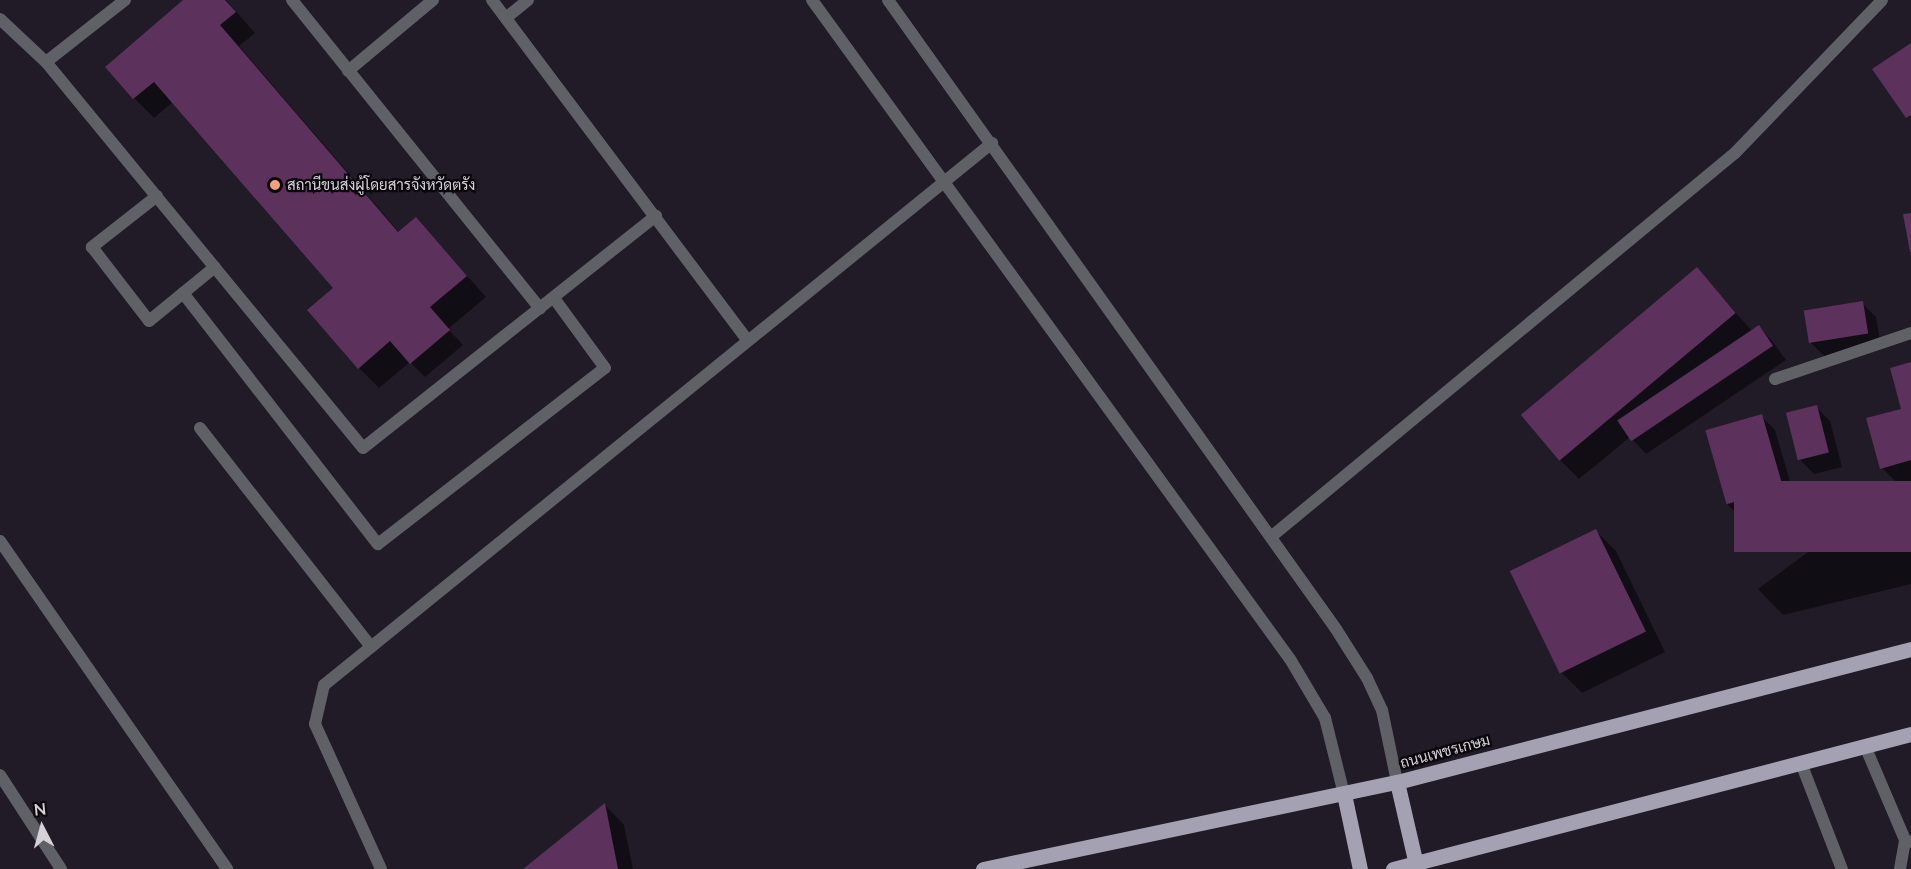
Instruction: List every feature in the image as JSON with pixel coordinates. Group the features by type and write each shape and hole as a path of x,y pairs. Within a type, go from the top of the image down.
{"main road":[{"name":"ถนนเพชรเกษม","path":"983,869 1397,782 1911,649"},
{"path":"1393,869 1911,734"},
{"path":"1397,782 1416,864"},
{"path":"1344,794 1360,869"}],"street":[{"path":"46,62 125,0"},
{"path":"292,0 540,309"},
{"path":"348,71 433,0"},
{"path":"492,0 747,340"},
{"path":"507,17 528,0"},
{"path":"813,0 942,184 1295,667 1325,718 1344,794"},
{"path":"888,0 1271,537 1368,678 1382,710 1397,782"},
{"path":"1271,537 1735,153 1882,0"},
{"path":"0,19 46,62 363,448 656,216"},
{"path":"381,869 315,724 324,686 747,340 992,144"},
{"path":"157,196 92,247 149,321 215,267"},
{"path":"183,293 378,544 605,368 554,298"},
{"path":"1775,379 1911,333"},
{"path":"200,428 371,647"},
{"path":"0,541 227,869"},
{"path":"1865,746 1908,841 1900,869"},
{"path":"1801,763 1842,869"},
{"path":"0,775 61,869"}],"building":[{"path":"183,0 225,0 236,12 220,25 398,232 416,217 467,276 430,307 450,330 410,364 390,341 358,369 307,310 333,288 154,82 133,99 105,67"},
{"path":"1911,43 1911,115 1906,118 1872,69"},
{"path":"1911,213 1911,252 1910,252 1903,214"},
{"path":"1697,267 1736,313 1559,461 1521,415"},
{"path":"1863,301 1868,334 1809,343 1804,310"},
{"path":"1759,325 1773,346 1631,441 1617,421"},
{"path":"1911,362 1911,460 1880,469 1866,418 1901,409 1890,368"},
{"path":"1817,405 1829,453 1798,460 1786,413"},
{"path":"1762,414 1783,488 1727,504 1705,430"},
{"path":"1734,481 1911,481 1911,552 1734,552"},
{"path":"1596,529 1646,631 1560,674 1510,571"},
{"path":"605,803 618,869 523,869"}],"place":[{"name":"สถานีขนส่งผู้โดยสารจังหวัดตรัง","path":"275,185"}]}
